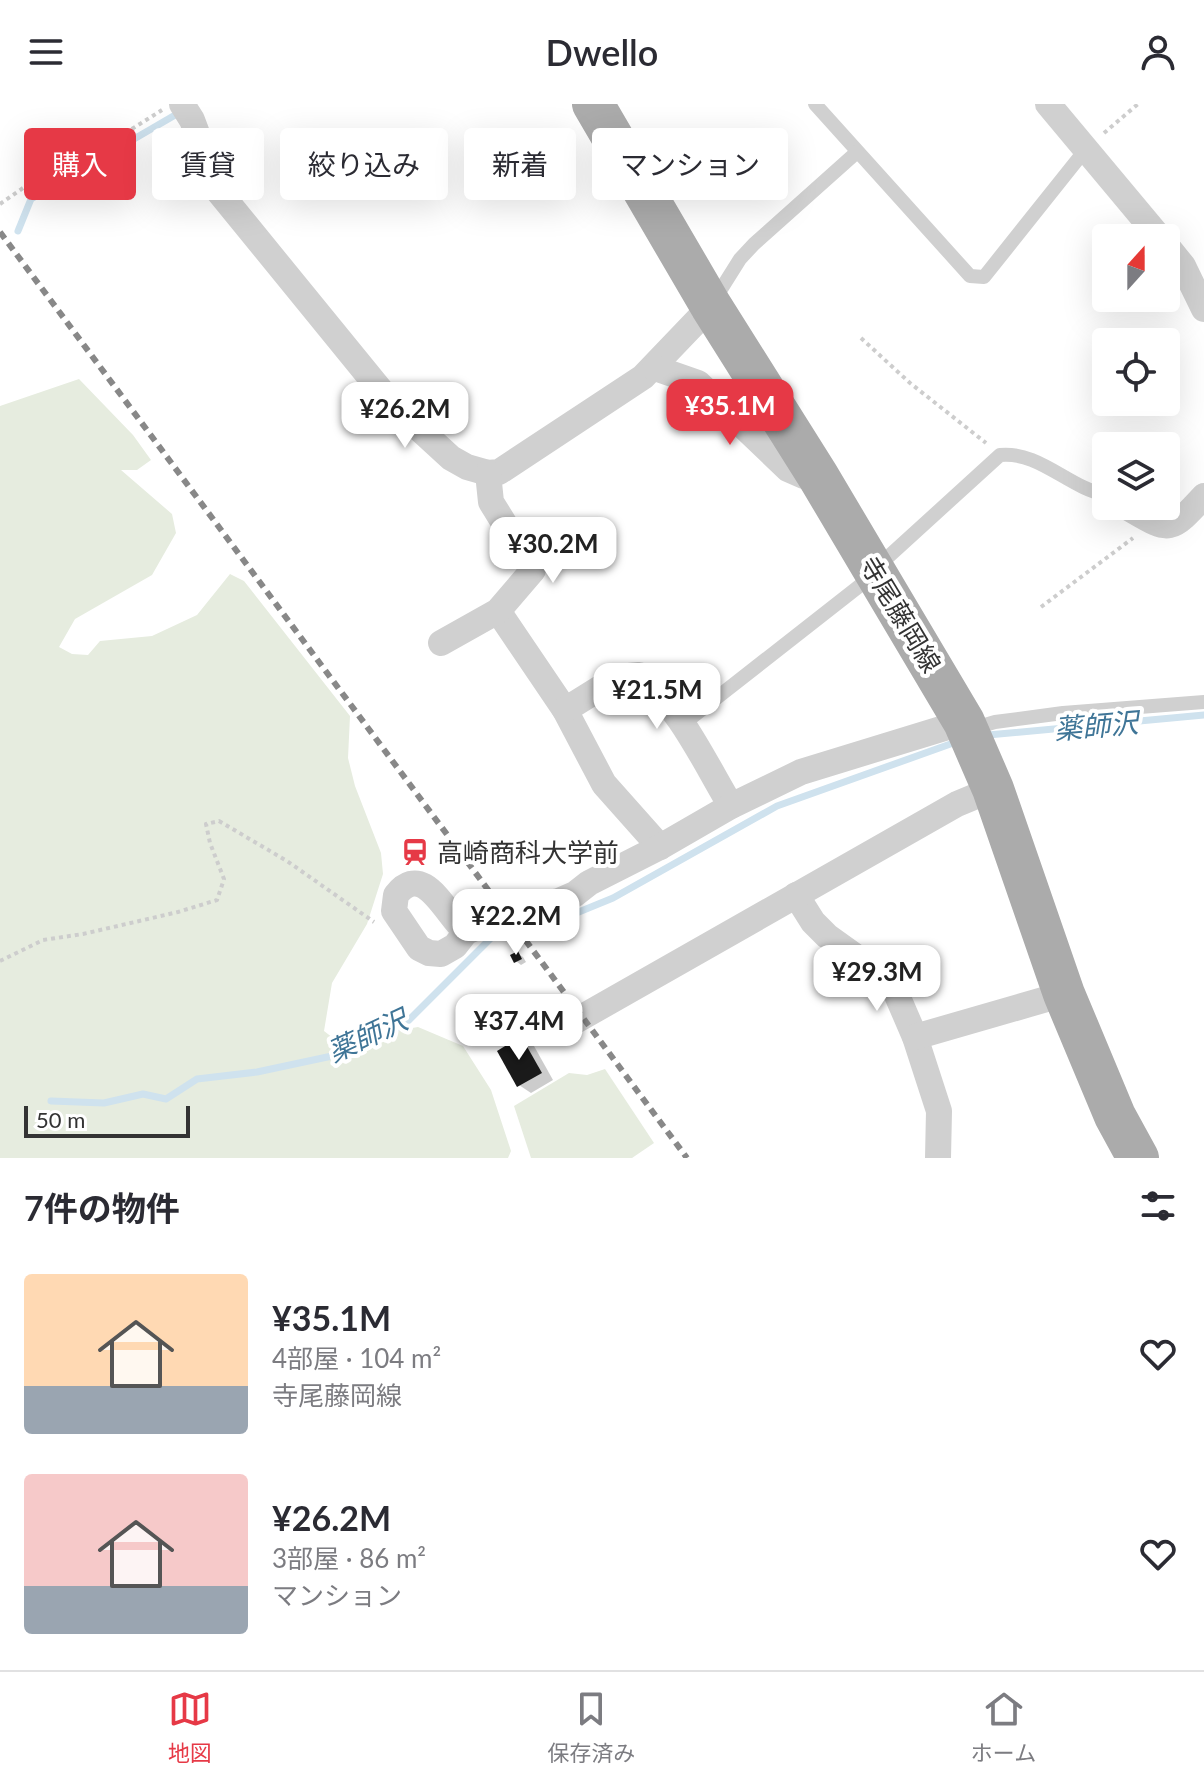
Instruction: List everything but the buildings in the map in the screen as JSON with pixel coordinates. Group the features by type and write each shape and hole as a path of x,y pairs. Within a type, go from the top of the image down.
{"main road":[{"name":"寺尾藤岡線","path":"593,104 711,306 818,476 966,726 993,789 1064,994 1115,1116 1138,1158"}],"street":[{"path":"1048,104 1148,224"},
{"path":"181,108 219,192 391,403 451,458 467,467 488,473 499,472 655,368 711,306"},
{"path":"1180,262 1204,309"},
{"path":"655,368 698,383 788,469 804,476 818,476"},
{"path":"441,643 498,611 533,570 491,502 488,473"},
{"path":"1150,520 1168,527 1179,523 1204,496"},
{"path":"498,611 565,710 604,784 660,847"},
{"path":"565,710 618,677 639,675 654,686 682,725 731,806"},
{"path":"466,932 522,908 559,901 575,894 589,883 731,806 801,772 966,726"},
{"path":"556,1032 957,804 993,789"},
{"path":"796,895 813,922 827,936 887,979 915,1037 939,1111 938,1158"},
{"path":"915,1037 1064,994"}],"lane":[{"path":"815,104 970,276 984,277 1086,149"},
{"path":"711,306 740,259 754,244 857,152"},
{"path":"682,725 876,573 888,557 1000,455 1010,454 1037,462 1092,492"},
{"path":"966,726 1050,715 1204,702"}],"path":[{"path":"1086,149 1138,104"},
{"path":"0,204 23,188 181,108"},
{"path":"861,338 910,383 1000,455"},
{"path":"1041,607 1154,522"},
{"path":"0,961 43,940 83,934 217,900 224,879 206,824 219,821 297,868 375,923"}],"shaded area":[{"path":"79,379 133,435 151,460 137,470 121,470 172,514 176,533 152,575 75,619 59,647 72,654 88,655 100,641 152,636 197,615 230,574 244,581 350,716 348,758 355,786 381,853 383,874 367,924 332,983 324,1031 337,1041 418,1027 463,1046 491,1090 511,1151 508,1158 0,1158 0,406"},
{"path":"605,1069 654,1143 632,1158 531,1158 514,1106 569,1073 587,1075"}],"waterway":[{"path":"18,231 31,199 182,111"},
{"name":"薬師沢","path":"988,735 1204,715"},
{"name":"薬師沢","path":"51,1101 104,1103 143,1094 166,1099 197,1079 257,1072 332,1056 391,1032 409,1020 491,938 537,922 569,916 613,898 777,806 956,742"}],"railway":[{"path":"0,232 687,1158"}],"place":[{"name":"高崎商科大学前","path":"415,852"}]}
